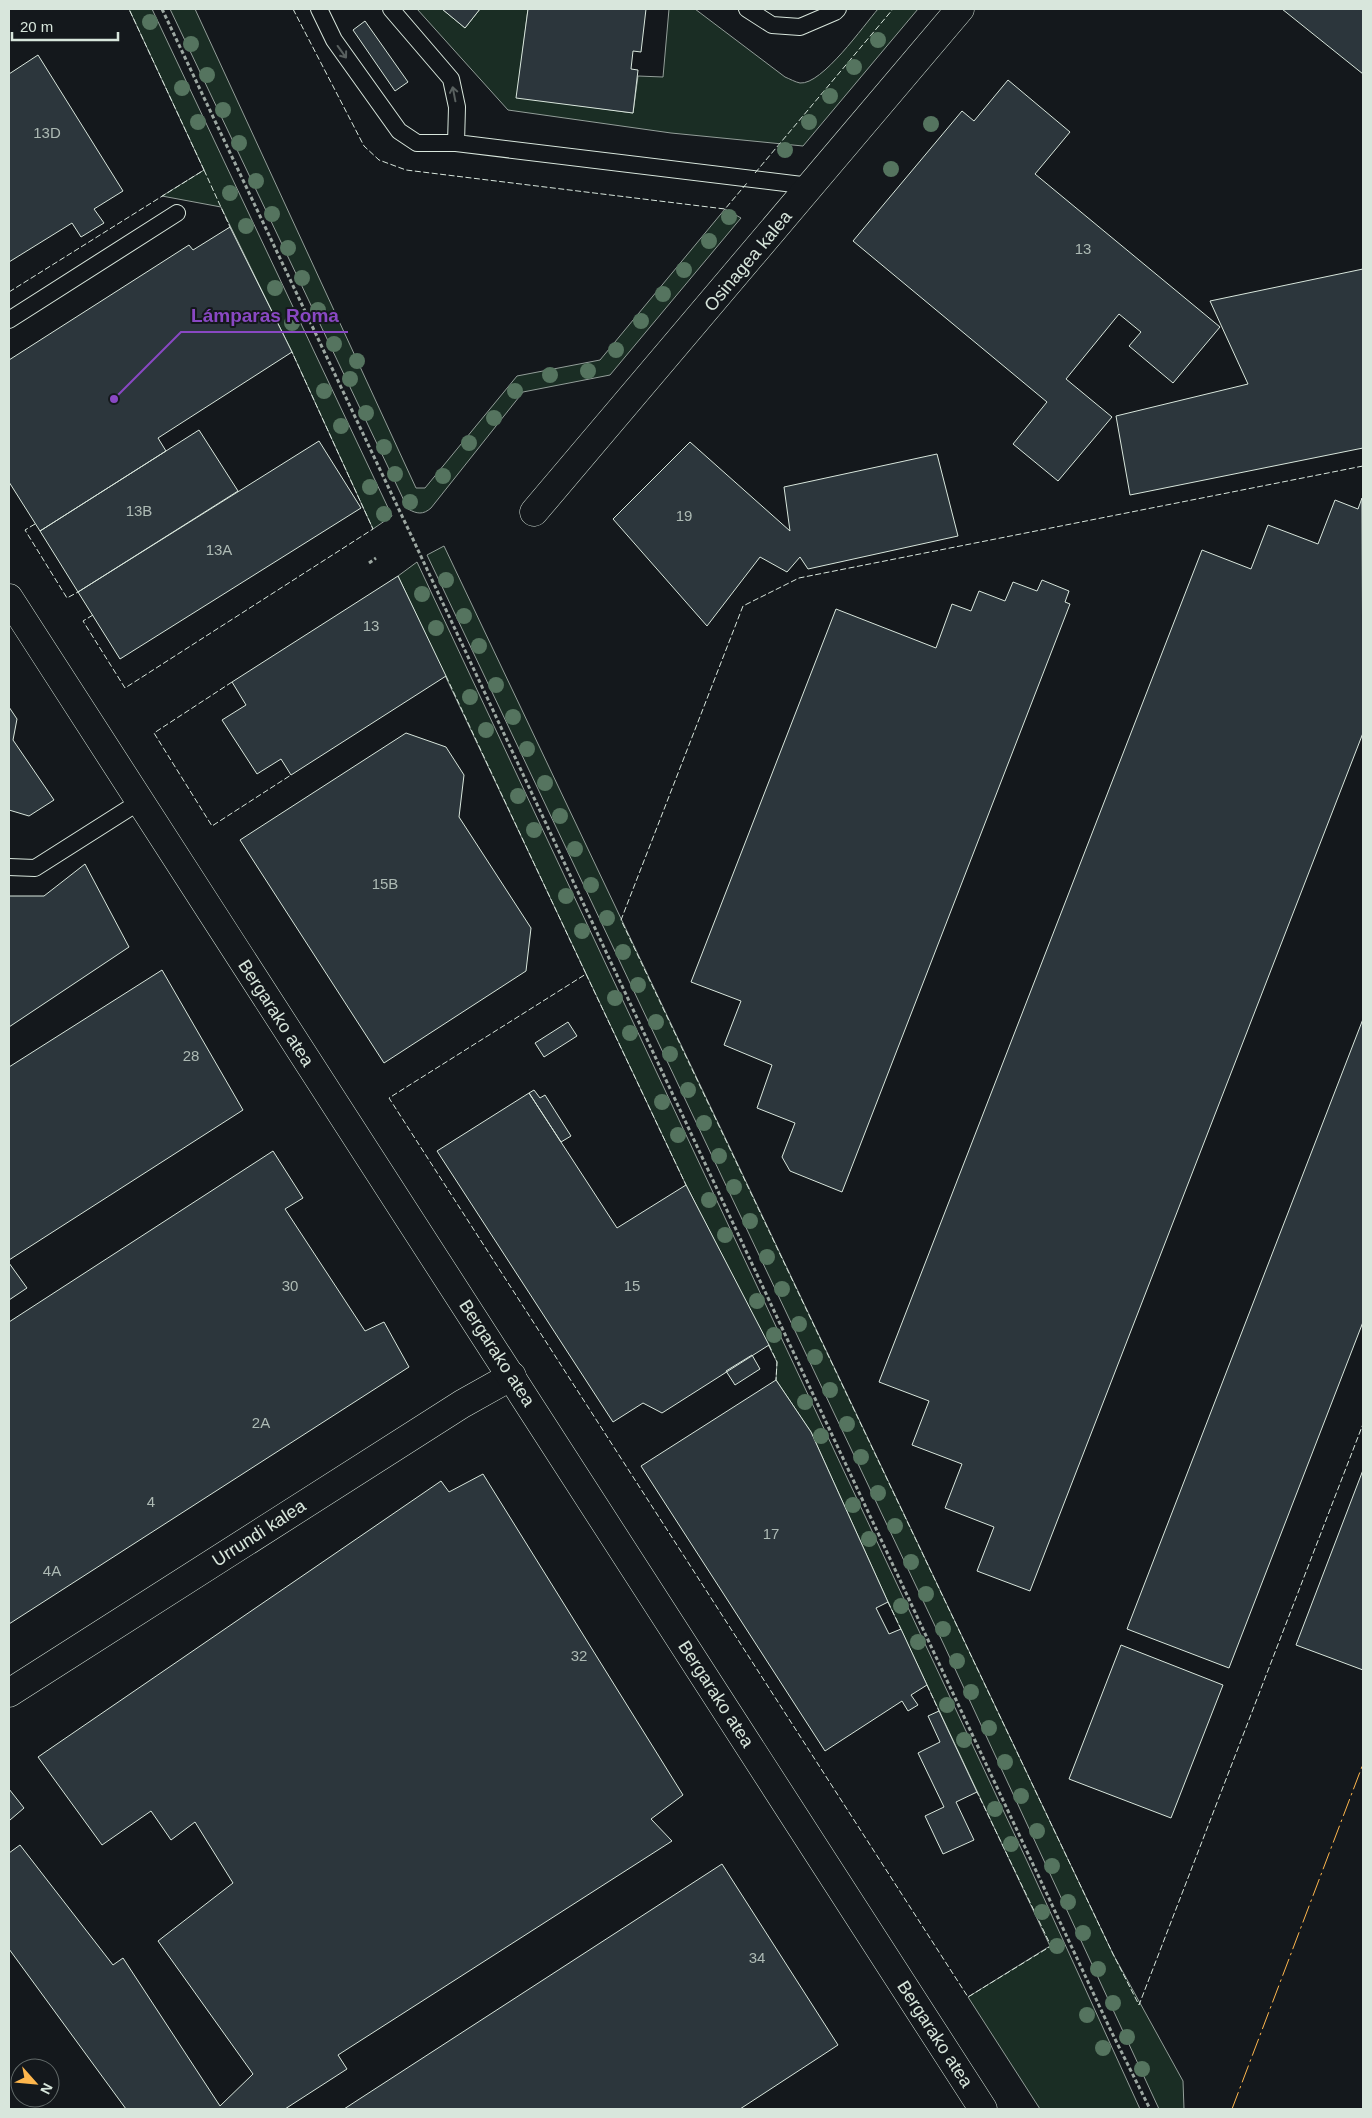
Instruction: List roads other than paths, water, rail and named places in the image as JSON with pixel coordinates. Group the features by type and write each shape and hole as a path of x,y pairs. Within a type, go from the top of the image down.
{"street":[{"name":"Osinagea kalea","path":"534,512 960,9"},
{"name":"Bergarako atea","path":"9,598 983,2109"},
{"name":"Urrundi kalea","path":"9,1693 462,1404 512,1376"}],"lane":[{"path":"319,9 334,40 399,132 418,143 456,143 810,186"},
{"path":"391,9 451,79 457,107 456,143"},
{"path":"747,9 772,25 800,27 838,9"},
{"path":"9,320 177,214"},
{"path":"9,867 35,868 139,802"}],"place":[{"name":"Lámparas Roma","path":"114,399"}]}
